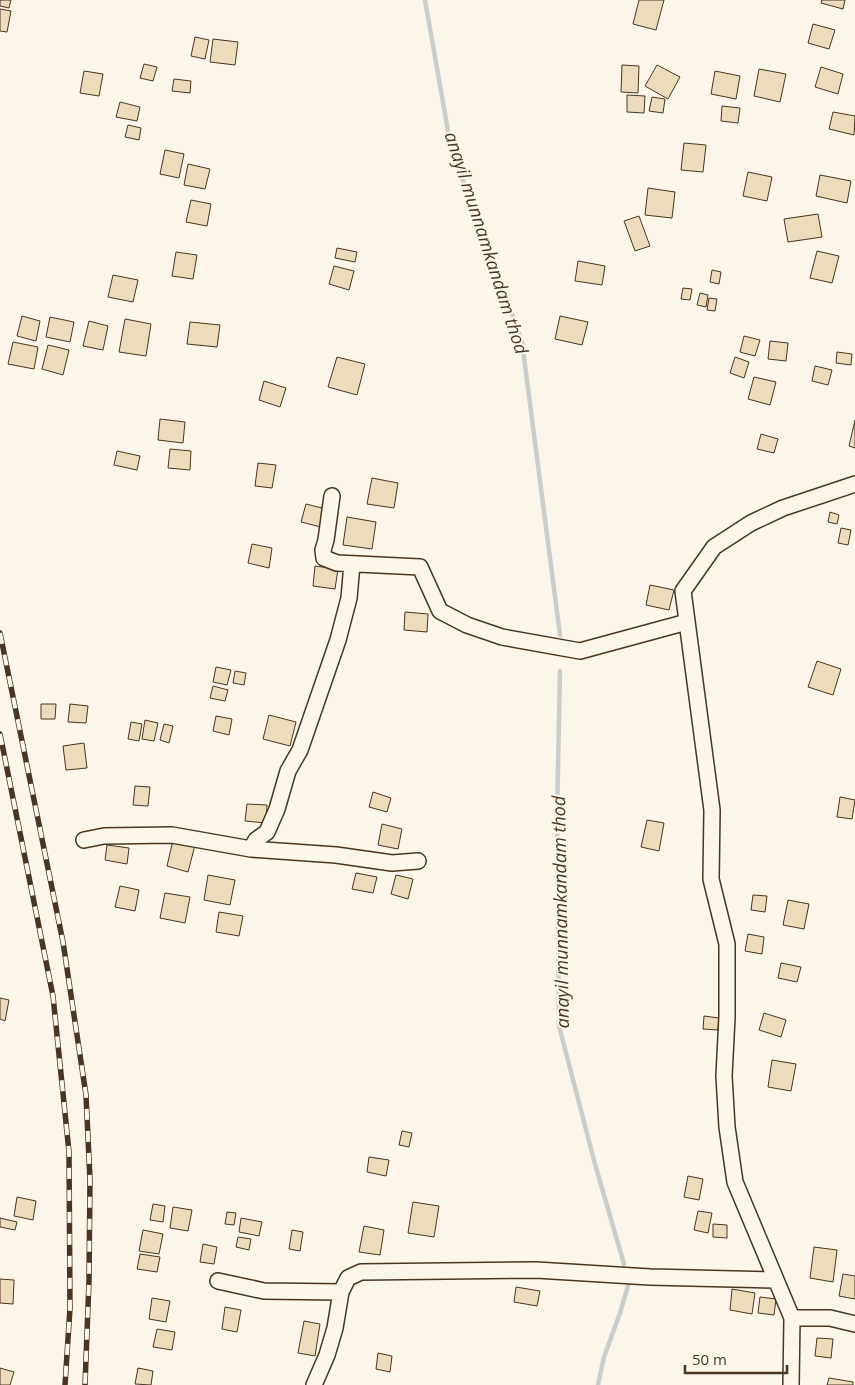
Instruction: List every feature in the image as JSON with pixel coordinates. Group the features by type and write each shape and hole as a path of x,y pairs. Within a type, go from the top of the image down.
{"street":[{"path":"791,1385 792,1318 735,1182 727,1127 724,1076 727,1017 727,944 710,879 712,810 683,591 714,547 751,524 783,508 824,496 855,484"},
{"path":"332,496 326,540 322,550 324,558 337,563 420,567 440,610 467,625 502,637 580,651 687,622"},
{"path":"250,849 256,840 267,832 277,809 288,771 300,750 338,640 349,598 352,564"},
{"path":"84,840 104,836 172,835 250,849 392,863 418,861"},
{"path":"314,1385 336,1328 341,1292 348,1278 361,1272 536,1270 650,1278 776,1280"},
{"path":"218,1282 264,1291 341,1292"},
{"path":"792,1318 830,1318 855,1324"}],"building":[{"path":"0,0 11,0 9,8 0,6"},
{"path":"639,0 664,0 656,30 633,24"},
{"path":"822,0 845,0 843,9 821,3"},
{"path":"0,9 11,11 7,32 0,31"},
{"path":"813,24 835,30 829,49 808,43"},
{"path":"195,37 209,40 205,59 191,56"},
{"path":"213,39 238,42 235,65 210,62"},
{"path":"144,64 157,67 153,81 140,78"},
{"path":"622,65 639,66 638,93 621,92"},
{"path":"657,65 680,77 668,99 645,86"},
{"path":"821,67 843,74 838,94 815,87"},
{"path":"759,69 786,74 780,102 754,96"},
{"path":"84,71 103,74 99,96 80,93"},
{"path":"715,71 740,76 736,99 711,94"},
{"path":"174,79 191,81 190,93 172,91"},
{"path":"627,95 645,96 644,113 627,112"},
{"path":"652,97 665,99 663,113 649,111"},
{"path":"120,102 140,107 137,121 116,117"},
{"path":"722,106 740,108 738,123 721,121"},
{"path":"833,112 855,116 854,135 829,129"},
{"path":"128,125 141,128 139,140 125,137"},
{"path":"684,143 706,145 703,172 681,170"},
{"path":"165,150 184,154 179,178 160,174"},
{"path":"188,164 210,169 205,189 184,185"},
{"path":"748,172 772,177 767,201 743,196"},
{"path":"820,175 851,181 847,203 816,196"},
{"path":"648,188 675,192 672,218 645,215"},
{"path":"191,200 211,204 207,226 186,222"},
{"path":"818,214 822,237 788,242 784,219"},
{"path":"639,216 650,246 635,251 624,221"},
{"path":"337,248 357,252 355,262 335,258"},
{"path":"817,251 839,256 832,283 810,278"},
{"path":"176,252 197,255 193,279 172,276"},
{"path":"578,261 605,266 602,285 575,281"},
{"path":"334,266 354,271 349,290 329,284"},
{"path":"712,270 721,272 719,284 710,282"},
{"path":"113,275 138,280 133,302 108,297"},
{"path":"683,288 692,289 690,300 681,299"},
{"path":"700,293 708,295 706,307 697,305"},
{"path":"709,298 717,299 715,311 707,310"},
{"path":"22,316 40,321 36,341 17,336"},
{"path":"560,316 588,322 582,345 555,339"},
{"path":"50,317 74,322 70,342 46,337"},
{"path":"125,319 151,324 146,356 119,352"},
{"path":"89,321 108,326 103,350 83,346"},
{"path":"190,322 220,325 217,347 187,344"},
{"path":"744,336 760,340 755,356 740,352"},
{"path":"770,341 788,343 786,361 768,359"},
{"path":"13,342 38,347 34,369 8,364"},
{"path":"48,345 69,350 63,375 42,369"},
{"path":"837,352 852,354 851,365 836,363"},
{"path":"337,357 365,364 357,395 328,387"},
{"path":"735,357 749,362 744,378 730,373"},
{"path":"815,366 832,370 828,385 812,381"},
{"path":"754,377 776,382 770,405 748,399"},
{"path":"264,381 286,388 280,407 259,400"},
{"path":"160,419 185,422 183,443 158,440"},
{"path":"855,420 855,448 849,446"},
{"path":"761,434 778,439 774,453 757,449"},
{"path":"170,449 191,451 190,470 168,468"},
{"path":"117,451 140,456 137,470 114,465"},
{"path":"258,463 276,465 272,488 255,486"},
{"path":"372,478 398,483 394,508 367,504"},
{"path":"306,504 326,509 321,527 301,522"},
{"path":"830,512 839,515 837,524 828,522"},
{"path":"347,517 376,522 372,549 343,545"},
{"path":"841,528 851,530 848,545 838,543"},
{"path":"252,544 272,548 269,568 248,563"},
{"path":"315,566 338,569 335,589 313,586"},
{"path":"650,585 674,590 669,610 646,605"},
{"path":"405,612 428,614 427,632 404,630"},
{"path":"817,661 841,669 833,695 808,687"},
{"path":"216,667 231,670 227,685 213,682"},
{"path":"235,671 246,673 244,685 233,683"},
{"path":"213,686 228,690 225,701 210,698"},
{"path":"41,704 56,704 55,719 41,719"},
{"path":"70,704 88,706 86,723 68,722"},
{"path":"269,715 296,722 290,746 263,739"},
{"path":"216,716 232,719 229,735 213,731"},
{"path":"145,720 158,723 154,741 142,739"},
{"path":"131,722 142,724 139,741 128,739"},
{"path":"164,724 173,726 169,743 160,740"},
{"path":"84,743 87,768 66,770 63,746"},
{"path":"135,786 150,787 148,806 133,805"},
{"path":"373,792 391,798 387,812 369,807"},
{"path":"840,797 855,800 852,819 837,817"},
{"path":"247,804 267,805 266,823 245,821"},
{"path":"647,820 664,823 659,851 641,847"},
{"path":"382,824 402,829 398,849 378,845"},
{"path":"173,840 195,845 188,872 167,866"},
{"path":"107,845 129,848 127,864 105,860"},
{"path":"356,873 377,877 373,893 352,889"},
{"path":"208,875 235,880 230,905 204,900"},
{"path":"396,875 413,879 408,899 391,894"},
{"path":"120,886 139,890 135,911 115,907"},
{"path":"165,893 190,897 185,923 160,918"},
{"path":"753,895 767,896 765,912 751,910"},
{"path":"788,900 809,904 804,929 783,925"},
{"path":"219,912 243,916 239,936 216,932"},
{"path":"748,934 764,937 762,954 745,951"},
{"path":"781,963 801,967 797,982 778,978"},
{"path":"0,998 9,1000 5,1021 0,1019"},
{"path":"764,1013 786,1020 781,1037 759,1030"},
{"path":"704,1016 719,1018 718,1030 703,1029"},
{"path":"772,1060 796,1064 791,1091 768,1087"},
{"path":"402,1131 412,1133 409,1147 399,1145"},
{"path":"369,1157 389,1160 386,1176 367,1172"},
{"path":"688,1176 703,1179 699,1200 684,1197"},
{"path":"17,1197 36,1201 33,1220 14,1216"},
{"path":"413,1202 439,1206 434,1237 408,1233"},
{"path":"153,1204 165,1206 163,1222 150,1220"},
{"path":"173,1207 192,1210 188,1231 170,1228"},
{"path":"698,1211 712,1213 708,1233 694,1230"},
{"path":"227,1212 236,1213 234,1225 225,1224"},
{"path":"0,1218 17,1222 15,1230 0,1227"},
{"path":"241,1218 262,1222 259,1236 239,1232"},
{"path":"713,1224 727,1225 727,1238 713,1237"},
{"path":"364,1226 384,1230 380,1255 359,1252"},
{"path":"143,1230 163,1234 159,1254 139,1251"},
{"path":"292,1230 303,1232 300,1251 289,1249"},
{"path":"238,1237 251,1239 249,1250 236,1247"},
{"path":"203,1244 217,1247 214,1264 200,1262"},
{"path":"814,1247 837,1250 833,1282 810,1278"},
{"path":"140,1254 160,1257 157,1272 137,1269"},
{"path":"843,1274 855,1276 855,1299 839,1296"},
{"path":"0,1279 14,1280 13,1304 0,1303"},
{"path":"516,1287 540,1291 537,1306 514,1302"},
{"path":"732,1289 755,1293 752,1314 730,1310"},
{"path":"760,1297 776,1299 774,1315 758,1313"},
{"path":"152,1298 170,1301 166,1322 149,1319"},
{"path":"225,1307 241,1310 237,1332 222,1329"},
{"path":"304,1321 320,1324 315,1356 298,1353"},
{"path":"157,1329 175,1332 172,1350 153,1347"},
{"path":"817,1338 833,1339 831,1358 815,1356"},
{"path":"378,1353 392,1356 390,1372 376,1369"},
{"path":"0,1368 14,1372 10,1385 0,1385"},
{"path":"138,1368 153,1371 151,1385 135,1384"},
{"path":"829,1378 853,1382 853,1385 827,1385"}],"waterway":[{"name":"anayil munnamkandam thod","path":"425,0 451,148 522,342 560,635"},
{"name":"anayil munnamkandam thod","path":"560,671 557,817 559,1026 595,1164 624,1264"},
{"name":"anayil munnamkandam thod","path":"598,1385 604,1357 628,1286"}],"railway":[{"path":"0,633 63,942 86,1095 90,1180 85,1385"},
{"path":"0,734 53,996 69,1152 70,1308 65,1385"}]}
